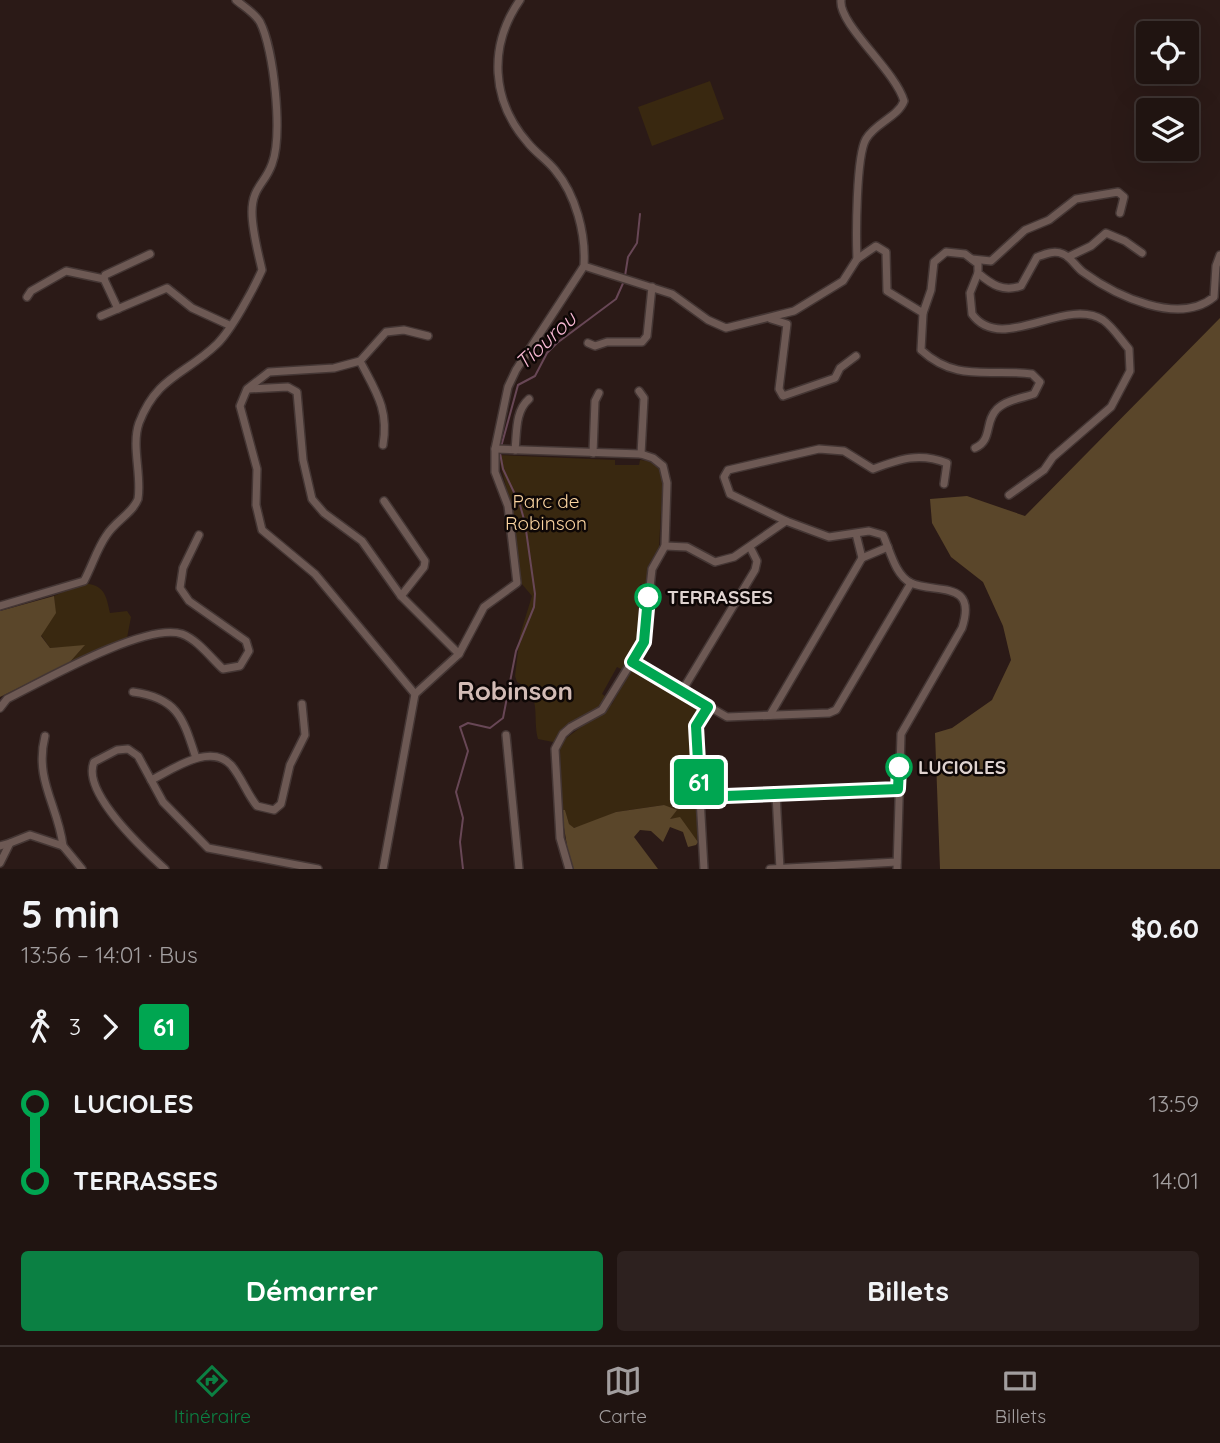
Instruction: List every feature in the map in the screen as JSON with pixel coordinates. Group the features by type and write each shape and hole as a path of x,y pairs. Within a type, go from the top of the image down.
{"street":[{"path":"0,606 84,580 105,537 117,521 134,508 138,499 138,426 150,400 170,376 195,363 220,342 262,270 252,213 255,189 272,164 276,122 272,64 259,20 236,0"},
{"path":"383,869 415,694 459,654 476,617 498,596 514,588 518,577 508,506 495,471 507,391 516,370 584,266 585,246 578,215 557,171 527,142 507,113 500,93 495,72 499,45 520,0"},
{"path":"841,0 842,14 877,55 904,101 901,108 877,126 864,141 857,259"},
{"path":"972,259 991,261 1024,230 1049,220 1076,199 1118,192 1124,197 1120,213"},
{"path":"1068,257 1091,246 1106,233 1125,241 1142,253"},
{"path":"584,266 672,294 708,320 726,328 794,310 843,281 857,259 869,248 883,248 887,258 887,290 923,313"},
{"path":"978,273 990,283 1012,289 1021,286 1037,257 1057,252 1068,257 1080,271 1144,303 1193,309 1203,306 1214,297 1216,267 1220,256"},
{"path":"104,279 105,275 150,254"},
{"path":"975,448 982,445 987,436 990,419 997,409 1007,402 1034,394 1040,382 1032,374 951,370 935,362 921,349 923,313 931,290 934,262 938,255 965,254 978,264 978,273 970,293 972,314 984,324 1015,329 1061,315 1083,314 1102,320 1129,349 1130,371 1111,407 1053,457 1044,470 1009,495"},
{"path":"27,297 31,291 65,271 104,279"},
{"path":"104,279 118,309"},
{"path":"588,343 595,346 607,342 642,342 647,336 647,310 652,287"},
{"path":"101,316 167,288 192,308 229,325"},
{"path":"764,318 786,324 779,389 783,396 835,379 840,368 856,356"},
{"path":"415,694 315,574 262,530 256,505 257,469 240,406 247,389 269,372 334,368 360,361 386,332 404,330 428,336"},
{"path":"360,361 380,400 386,422 383,445"},
{"path":"247,389 288,387 297,392 303,460 312,499 324,513 362,541 401,596 459,654"},
{"path":"639,391 644,398 641,454"},
{"path":"593,453 594,401 598,393"},
{"path":"515,450 518,417 529,399"},
{"path":"499,449 641,454 653,458 663,466 667,483 665,546 650,579 644,642 603,710 571,727 563,734 555,749 561,838 569,869"},
{"path":"770,869 897,866 901,734 965,616 962,602 956,593 943,587 911,583 898,571 883,535 873,531 829,537 786,522 751,507 730,494 724,477 728,470 818,449 833,449 858,457 873,469 907,457 927,456 947,463 949,468 944,484"},
{"path":"384,501 425,561 424,567 401,596"},
{"path":"665,546 687,547 715,562 734,557 786,522"},
{"path":"856,534 862,558"},
{"path":"0,708 7,699 129,641 159,633 182,634 192,639 223,669 240,666 248,651 246,641 189,601 180,588 183,568 199,535"},
{"path":"682,691 755,570 757,561 750,547"},
{"path":"770,715 862,558 888,547"},
{"path":"632,662 727,717 836,710 911,583"},
{"path":"133,692 155,695 168,701 179,714 196,758"},
{"path":"151,780 196,758 217,758 229,762 257,806 274,810 281,804 290,765 305,735 302,704"},
{"path":"704,869 696,726 708,707"},
{"path":"506,735 519,869"},
{"path":"45,736 41,775 61,825 63,846"},
{"path":"165,869 110,814 92,767 94,762 117,750 128,749 138,756 163,803 208,848 313,869"},
{"path":"700,797 898,789"},
{"path":"776,794 780,869"},
{"path":"0,846 30,835 63,846 82,869"},
{"path":"0,863 10,843"}],"green space":[{"path":"710,81 724,119 652,146 638,107"},
{"name":"Parc de Robinson","path":"498,455 615,460 615,465 639,465 640,460 644,460 654,464 663,475 659,547 648,566 646,584 640,584 638,624 644,627 643,637 623,670 617,667 602,694 608,698 599,709 553,742 538,739 533,699 530,692 517,682 515,676 520,635 532,596 521,583 513,514"},
{"path":"83,583 96,586 103,592 110,613 127,611 131,617 127,638 69,663 84,646 50,648 41,635 55,613 54,596"},
{"path":"636,668 703,710 691,725 698,842 678,818 669,819 671,815 664,805 616,812 573,828 565,810 561,810 560,748 565,739 612,704 632,669"}],"shaded area":[{"path":"1220,318 1220,869 940,869 935,733 952,728 992,700 1011,660 1003,626 983,582 951,557 932,523 930,499 967,496 1025,516"},
{"path":"54,596 56,613 41,636 50,648 85,645 69,663 0,697 0,611"},
{"path":"664,805 677,810 670,819 680,817 698,842 696,845 688,847 683,832 670,827 663,842 651,831 640,830 634,837 658,869 571,869 561,810 565,810 569,824 574,828 616,812"}],"waterway":[{"name":"Tiourou","path":"625,276 628,257 637,243 640,214"},
{"name":"Tiourou","path":"501,447 518,385 535,376 547,353 557,343 616,299 624,281"},
{"name":"Tiourou","path":"463,869 460,842 463,818 456,792 468,751 460,727 468,723 490,728 503,718 516,651 534,607 535,594 525,523 520,505 503,469 500,453"}],"bus line":[{"name":"61","path":"648,597 644,642 632,662 708,707 696,726 700,797 898,789 899,767"}],"place":[{"name":"TERRASSES","path":"648,597"},
{"name":"LUCIOLES","path":"899,767"}],"district":[{"name":"Robinson","path":"515,691"}]}
